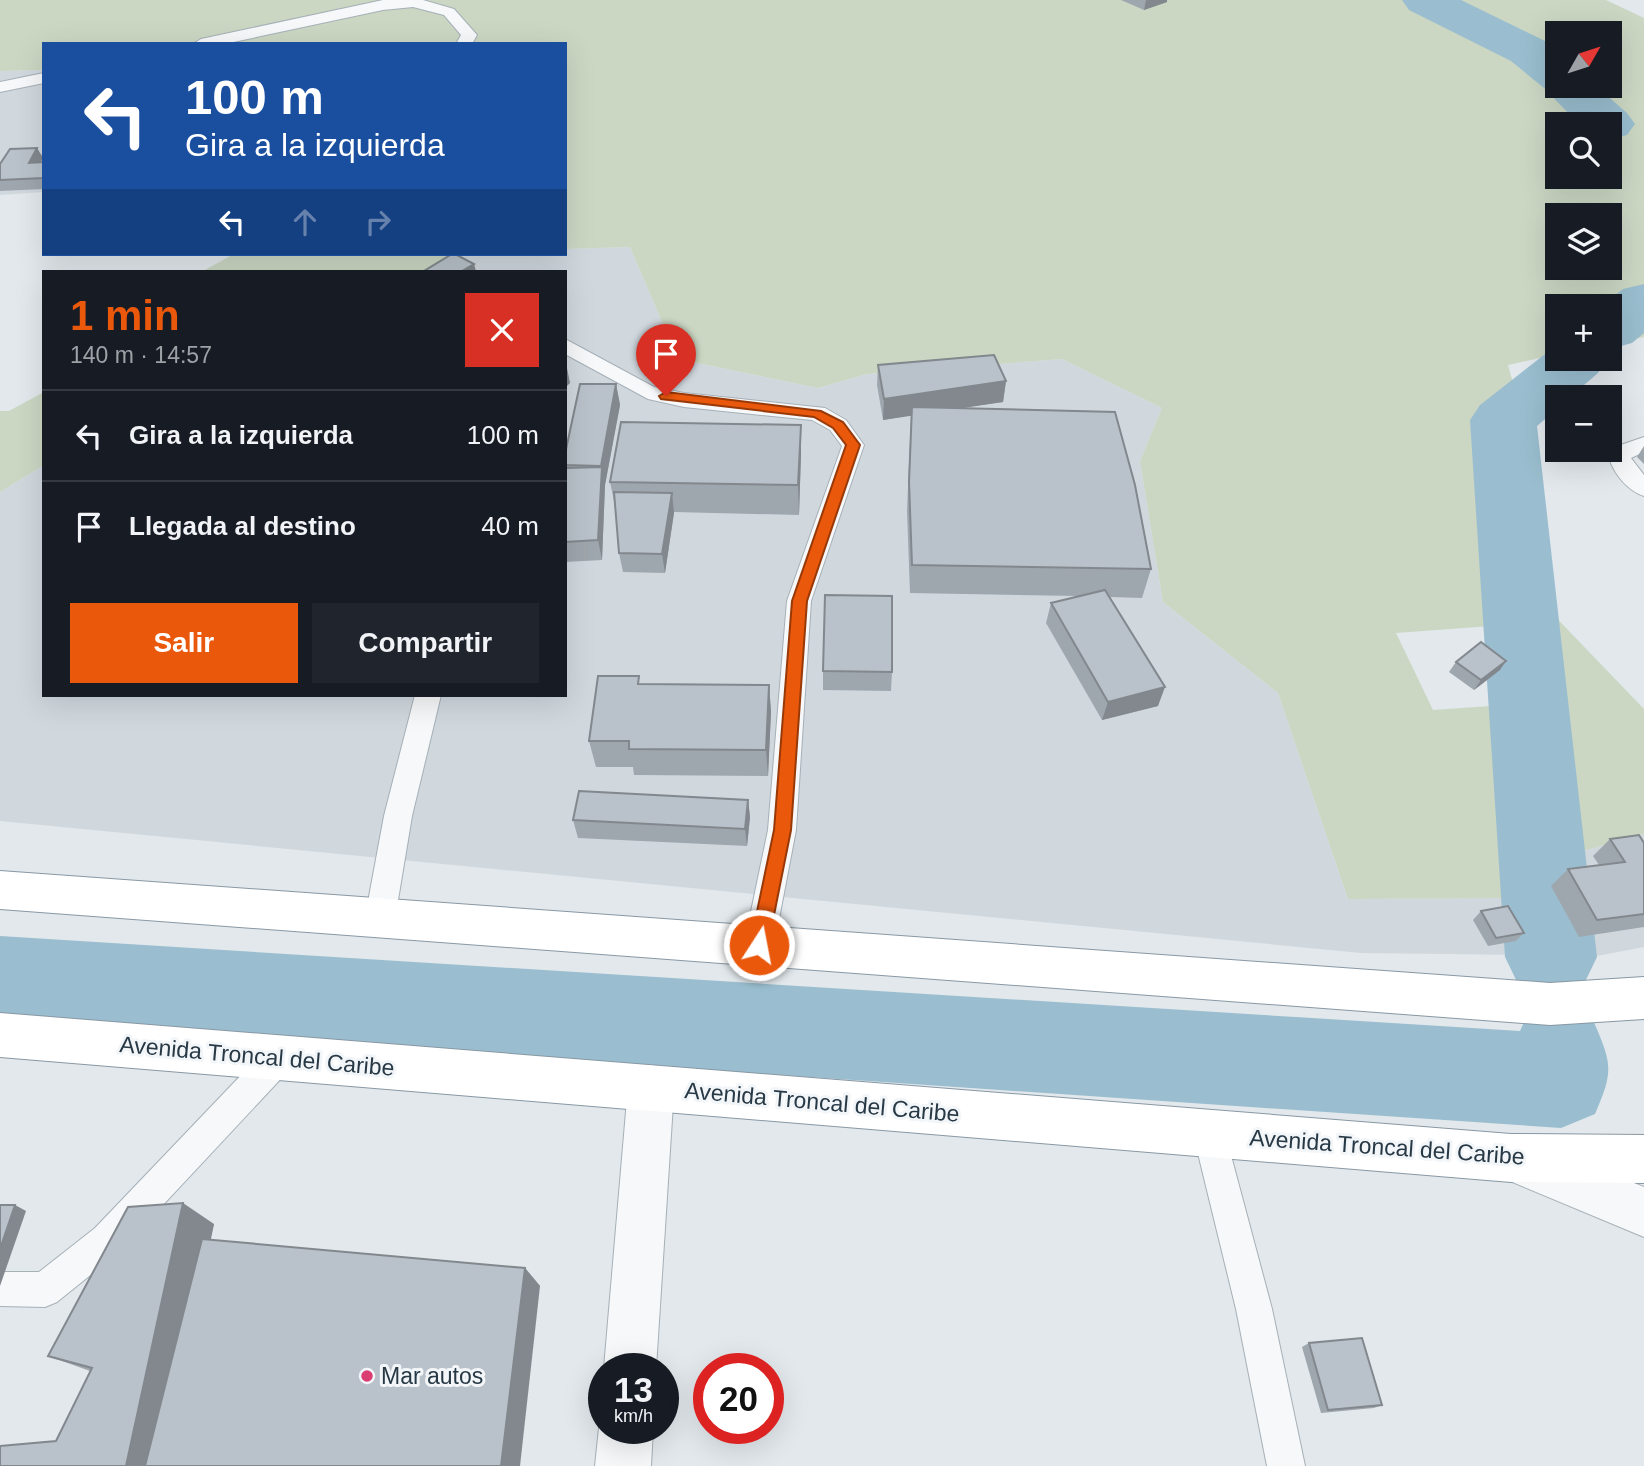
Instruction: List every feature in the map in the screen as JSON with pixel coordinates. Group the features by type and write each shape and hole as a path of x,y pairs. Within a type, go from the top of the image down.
{"highway":[{"path":"0,890 1550,1004 1644,998"},
{"name":"Avenida Troncal del Caribe","path":"0,1035 1511,1158 1644,1159"}],"street":[{"path":"631,1353 651,1088"},
{"path":"1511,1158 1644,1212"},
{"path":"623,1466 625,1444"}],"lane":[{"path":"210,42 383,5 414,2 449,12 469,35 465,42"},
{"path":"0,87 42,78"},
{"path":"567,346 648,392 684,400 817,414 838,425 853,445 799,601 782,830 759,945"},
{"path":"1644,444 1620,453 1619,458 1622,467 1644,488"},
{"path":"380,918 398,816 428,697"},
{"path":"0,1289 45,1290 107,1240 279,1058"},
{"path":"1209,1133 1254,1309 1286,1466"}],"shaded area":[{"path":"42,70 42,192 0,195 0,71"},
{"path":"630,247 678,359 818,388 867,374 1062,359 1162,408 1140,461 1163,602 1278,693 1348,899 1520,898 1583,851 1644,834 1644,947 1597,956 1361,953 0,821 0,492 42,466 42,697 567,697 567,270 426,270 448,256 567,256 567,249"}],"green space":[{"path":"0,0 1606,0 1644,18 1644,337 1622,342 1622,294 1545,294 1545,357 1508,365 1541,483 1513,542 1543,604 1644,709 1644,834 1583,851 1520,898 1348,899 1278,693 1163,602 1140,461 1162,408 1062,359 867,374 818,388 678,359 630,247 567,249 567,42 42,42 42,70 0,71","holes":["1491,626 1532,703 1433,710 1396,633"]},
{"path":"230,256 448,256 426,270 205,270"},
{"path":"42,393 42,466 0,492 0,411 9,411"}],"building":[{"path":"37,148 29,163 42,162 42,178 0,180 0,164 10,149"},
{"path":"449,256 459,256 474,264 464,270 426,270"},
{"path":"994,355 1006,381 884,399 878,365"},
{"path":"580,384 616,384 601,466 567,465 567,445"},
{"path":"912,407 1115,412 1135,485 1151,569 912,565 909,482"},
{"path":"621,422 801,425 798,485 610,482"},
{"path":"602,467 598,540 567,542 567,468"},
{"path":"614,492 672,493 662,554 619,553"},
{"path":"1105,590 1165,687 1108,702 1051,603"},
{"path":"825,595 892,596 892,672 823,671"},
{"path":"1481,642 1506,661 1481,680 1456,662"},
{"path":"598,676 639,676 638,684 769,685 766,750 629,749 629,741 589,741"},
{"path":"579,791 748,800 745,829 573,820"},
{"path":"1639,835 1644,843 1644,914 1597,920 1568,869 1625,862 1610,839"},
{"path":"1508,906 1524,933 1496,938 1481,911"},
{"path":"183,1203 126,1466 0,1466 0,1446 56,1441 92,1368 48,1356 128,1207"},
{"path":"0,1205 15,1205 0,1249"},
{"name":"Mar autos","path":"202,1239 525,1268 501,1466 145,1466"},
{"path":"1362,1338 1382,1405 1328,1410 1309,1343"}],"waterway":[{"path":"1425,0 1528,51 1545,66"},
{"path":"1580,98 1596,112"},
{"path":"1622,320 1644,302"},
{"path":"1551,957 1503,420 1562,371"},
{"path":"0,979 1561,1081 1559,1052"}],"place":[{"name":"Mar autos","path":"367,1376"}],"route":[{"path":"666,396 817,414 838,425 853,445 799,601 782,830 759,945"}]}
